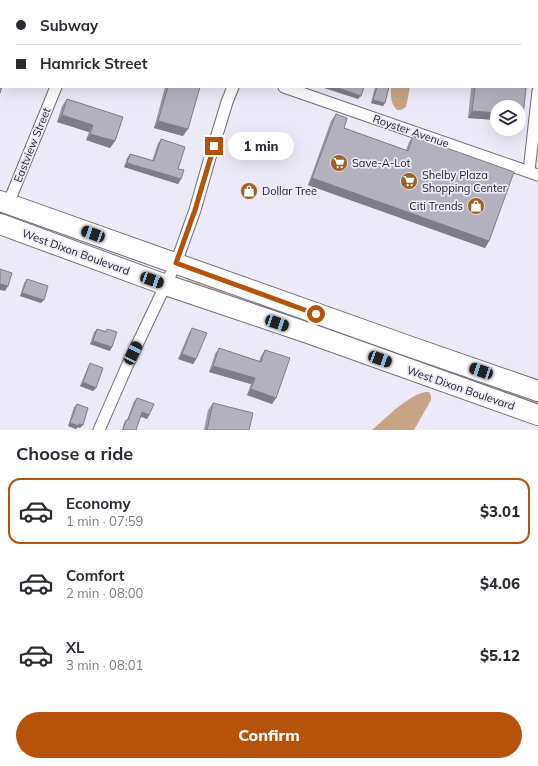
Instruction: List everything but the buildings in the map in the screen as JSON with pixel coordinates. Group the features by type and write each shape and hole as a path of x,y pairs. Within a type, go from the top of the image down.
{"highway":[{"name":"West Dixon Boulevard","path":"4,202 538,391"},
{"name":"West Dixon Boulevard","path":"0,224 166,285 538,415"}],"street":[{"name":"Eastview Street","path":"4,202 56,88"},
{"path":"99,430 127,366 176,263 195,210 218,131 233,88"},
{"name":"Royster Avenue","path":"287,88 533,173"},
{"path":"533,173 538,91"}],"shaded area":[{"path":"391,88 410,88 406,107 401,110 397,110 391,99"},
{"path":"188,279 281,312 349,331 538,399 538,411 185,281"},
{"path":"429,392 431,400 414,430 372,430 404,403 418,394"}],"place":[{"name":"Save-A-Lot","path":"339,163"},
{"name":"Shelby Plaza Shopping Center","path":"409,181"},
{"name":"Dollar Tree","path":"249,191"},
{"name":"Citi Trends","path":"476,206"}],"route":[{"path":"214,146 195,210 176,263 316,314"}]}
